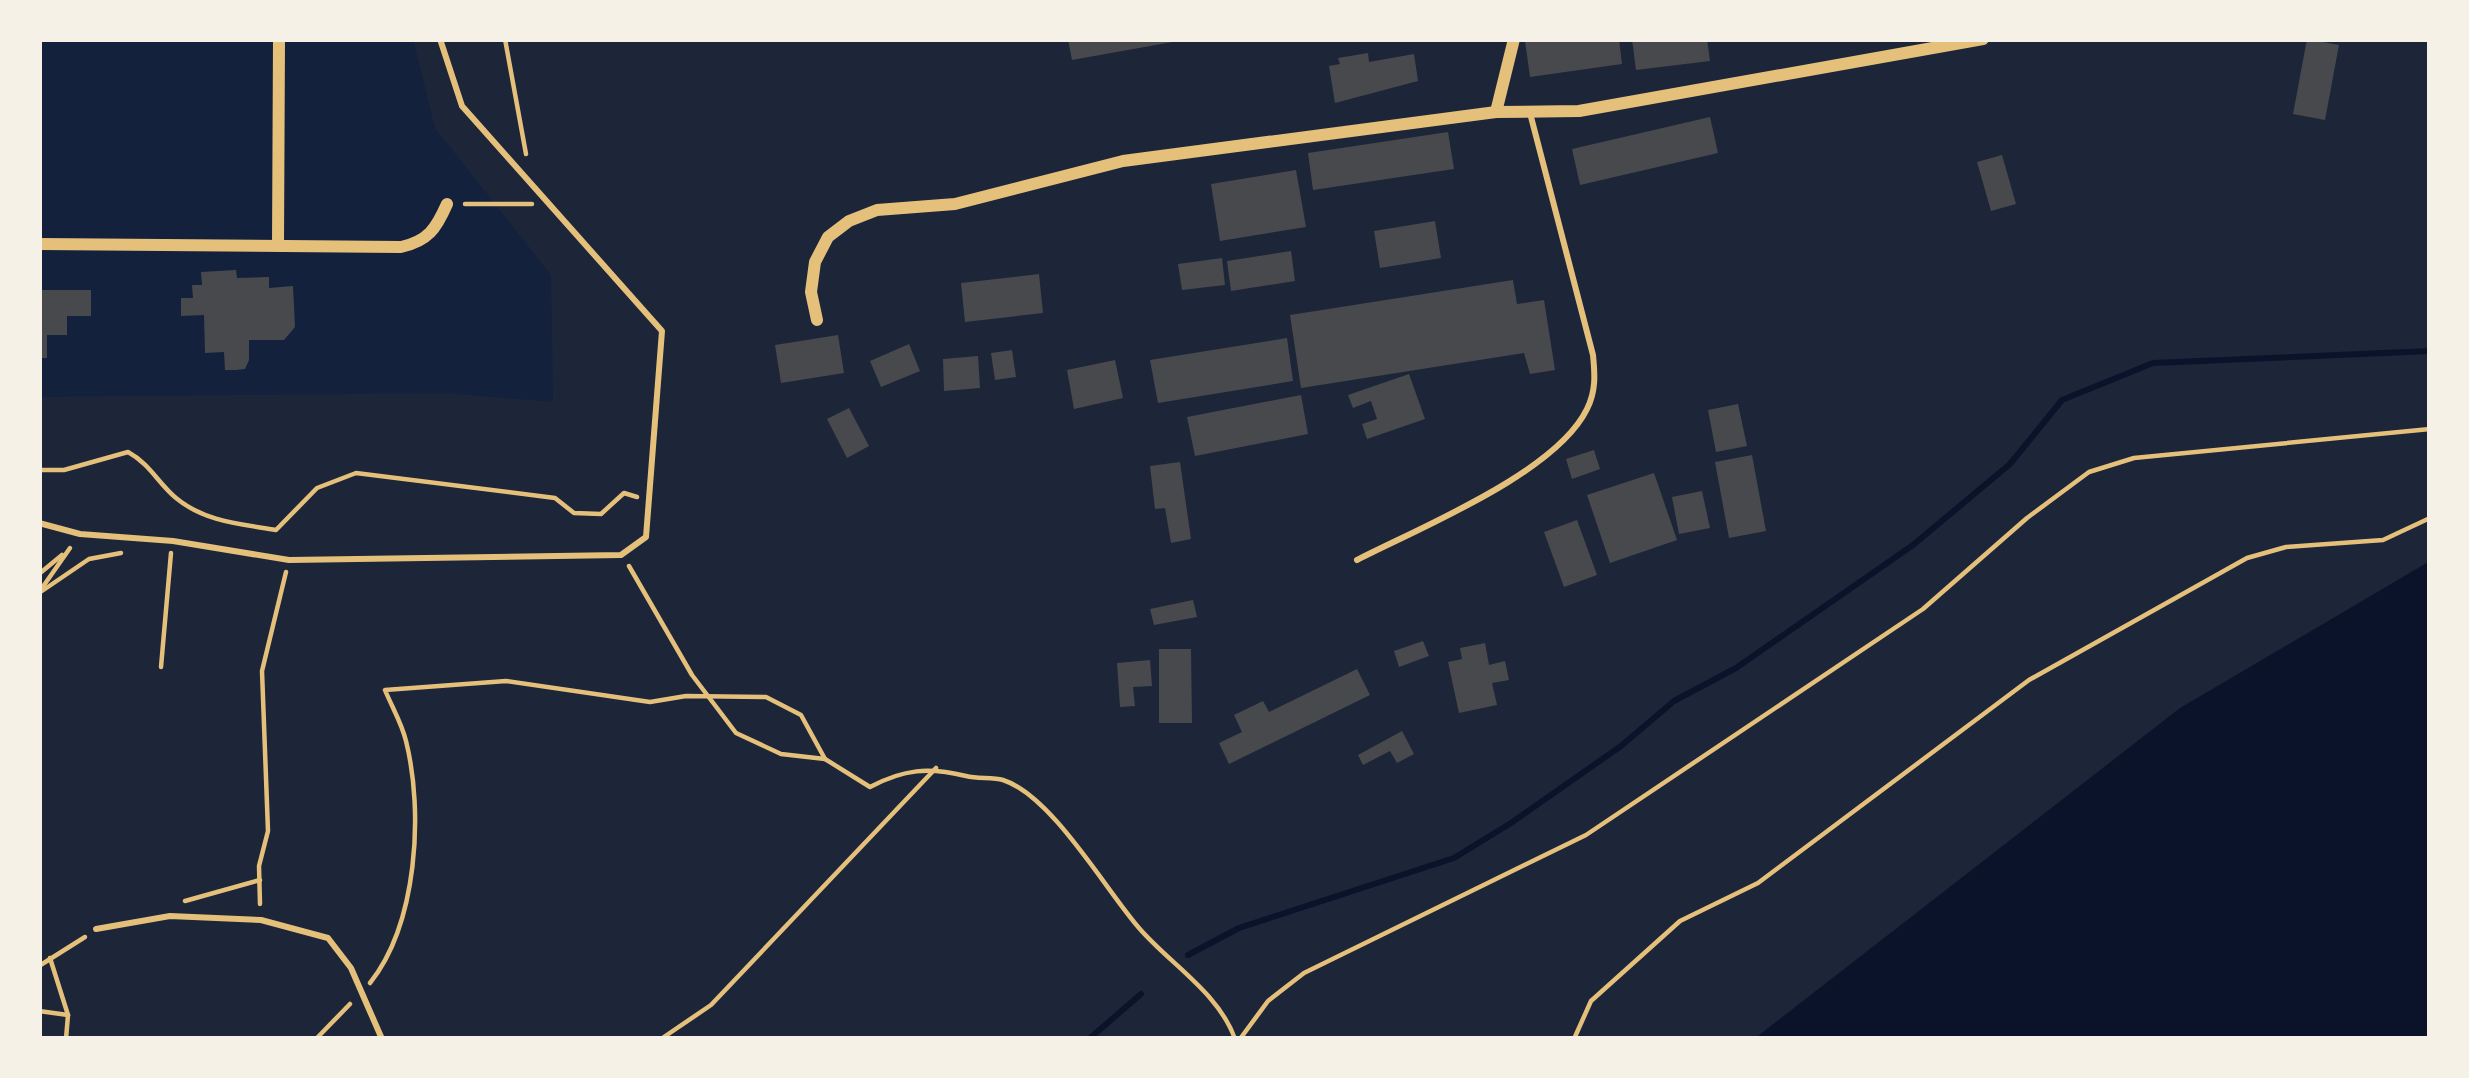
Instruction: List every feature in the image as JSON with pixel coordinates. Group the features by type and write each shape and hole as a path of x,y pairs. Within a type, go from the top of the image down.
{"street":[{"path":"278,245 279,39"},
{"path":"1496,112 1514,39"},
{"path":"817,320 813,277 829,237 849,220 877,210 955,204 1123,161 1496,112 1579,111 1983,39"},
{"path":"39,244 422,242 437,228 446,204"}],"lane":[{"path":"39,523 80,534 173,541 289,560 621,555 646,537 662,331 463,106 440,39"},
{"path":"1357,560 1521,476 1585,415 1595,387 1593,355 1529,111"},
{"path":"96,929 170,916 261,920 328,938 351,968 382,1039"}],"path":[{"path":"505,39 531,183"},
{"path":"446,204 550,204"},
{"path":"621,555 736,733 781,754 825,759 870,787 906,770 936,769 1004,780 1034,801 1141,930 1204,991 1238,1039 1268,1001 1304,973 1586,835 1923,609 2089,472 2134,458 2430,429"},
{"path":"39,470 64,470 128,452 148,464 174,496 205,517 276,530 316,488 356,473 555,498 574,513 602,514 624,493 649,500"},
{"path":"1574,1039 1591,1001 1680,922 1758,884 2029,680 2247,559 2286,547 2383,540 2430,518"},
{"path":"39,592 80,534"},
{"path":"161,667 173,541"},
{"path":"39,574 70,548"},
{"path":"39,592 89,559 139,549"},
{"path":"261,920 260,880 268,830 262,671 289,560"},
{"path":"405,908 413,790 406,740 385,690 506,681 601,698 766,697 801,715 825,759"},
{"path":"661,1039 711,1006 936,769"},
{"path":"170,916 189,897 260,880"},
{"path":"39,966 72,945"},
{"path":"50,958 68,1015 66,1039"},
{"path":"39,1011 68,1015"}],"shaded area":[{"path":"413,39 2430,39 2430,1039 39,1039 39,397 445,393 553,402 551,275 435,128"},
{"path":"2430,561 2430,1039 1754,1039 2180,708"}],"building":[{"path":"1068,39 1178,39 1178,41 1072,60"},
{"path":"1619,39 1622,64 1530,77 1525,41"},
{"path":"1632,39 1707,39 1710,61 1636,70"},
{"path":"2307,39 2339,45 2325,120 2293,114"},
{"path":"1368,53 1369,62 1414,54 1418,81 1335,103 1329,66 1340,64 1338,58"},
{"path":"1710,117 1718,153 1580,185 1572,149"},
{"path":"1448,132 1454,169 1313,190 1308,153"},
{"path":"2002,155 2016,204 1991,211 1977,162"},
{"path":"1296,170 1306,227 1220,241 1211,184"},
{"path":"1435,221 1441,258 1380,268 1374,231"},
{"path":"1291,251 1295,281 1231,291 1227,261"},
{"path":"1222,258 1225,285 1182,290 1178,264"},
{"path":"236,270 237,278 269,277 269,288 293,286 295,327 284,340 249,340 245,369 225,370 224,352 205,353 204,315 181,316 181,298 193,298 192,285 202,285 201,272"},
{"path":"1039,274 1043,313 965,322 961,283"},
{"path":"1513,280 1517,304 1544,300 1555,370 1530,374 1524,353 1301,388 1290,315"},
{"path":"39,290 91,290 91,316 67,316 67,335 47,335 47,358 39,358"},
{"path":"838,335 844,373 781,383 775,345"},
{"path":"1287,338 1293,381 1158,403 1150,360"},
{"path":"909,344 920,371 881,387 870,361"},
{"path":"1012,350 1016,377 995,380 991,353"},
{"path":"978,356 980,388 944,391 943,359"},
{"path":"1115,360 1123,398 1074,409 1067,370"},
{"path":"1409,374 1425,419 1367,439 1362,424 1377,419 1371,401 1353,408 1348,395"},
{"path":"1301,395 1308,434 1195,456 1187,417"},
{"path":"1738,404 1747,446 1716,452 1708,410"},
{"path":"849,408 869,446 847,458 827,419"},
{"path":"1594,450 1600,469 1572,479 1566,459"},
{"path":"1752,455 1766,531 1729,538 1715,462"},
{"path":"1180,462 1191,539 1171,543 1165,508 1155,509 1150,466"},
{"path":"1654,473 1677,540 1610,563 1587,495"},
{"path":"1702,491 1710,528 1679,534 1672,497"},
{"path":"1577,520 1597,575 1564,587 1544,532"},
{"path":"1193,600 1197,617 1154,625 1150,609"},
{"path":"1423,641 1429,656 1399,667 1394,651"},
{"path":"1485,643 1489,665 1505,661 1509,680 1492,683 1497,705 1459,713 1448,662 1462,659 1460,648"},
{"path":"1159,649 1191,649 1192,723 1159,723"},
{"path":"1150,660 1152,686 1133,687 1135,706 1120,707 1117,663"},
{"path":"1357,669 1370,695 1229,764 1219,743 1242,732 1234,715 1263,701 1269,712"},
{"path":"1402,731 1414,754 1397,763 1390,751 1363,765 1358,755"}],"waterway":[{"path":"1188,955 1239,928 1454,858 1511,823 1621,746 1674,701 1736,668 1913,545 2010,464 2062,400 2153,363 2430,351"},
{"path":"1089,1039 1141,994"}]}
